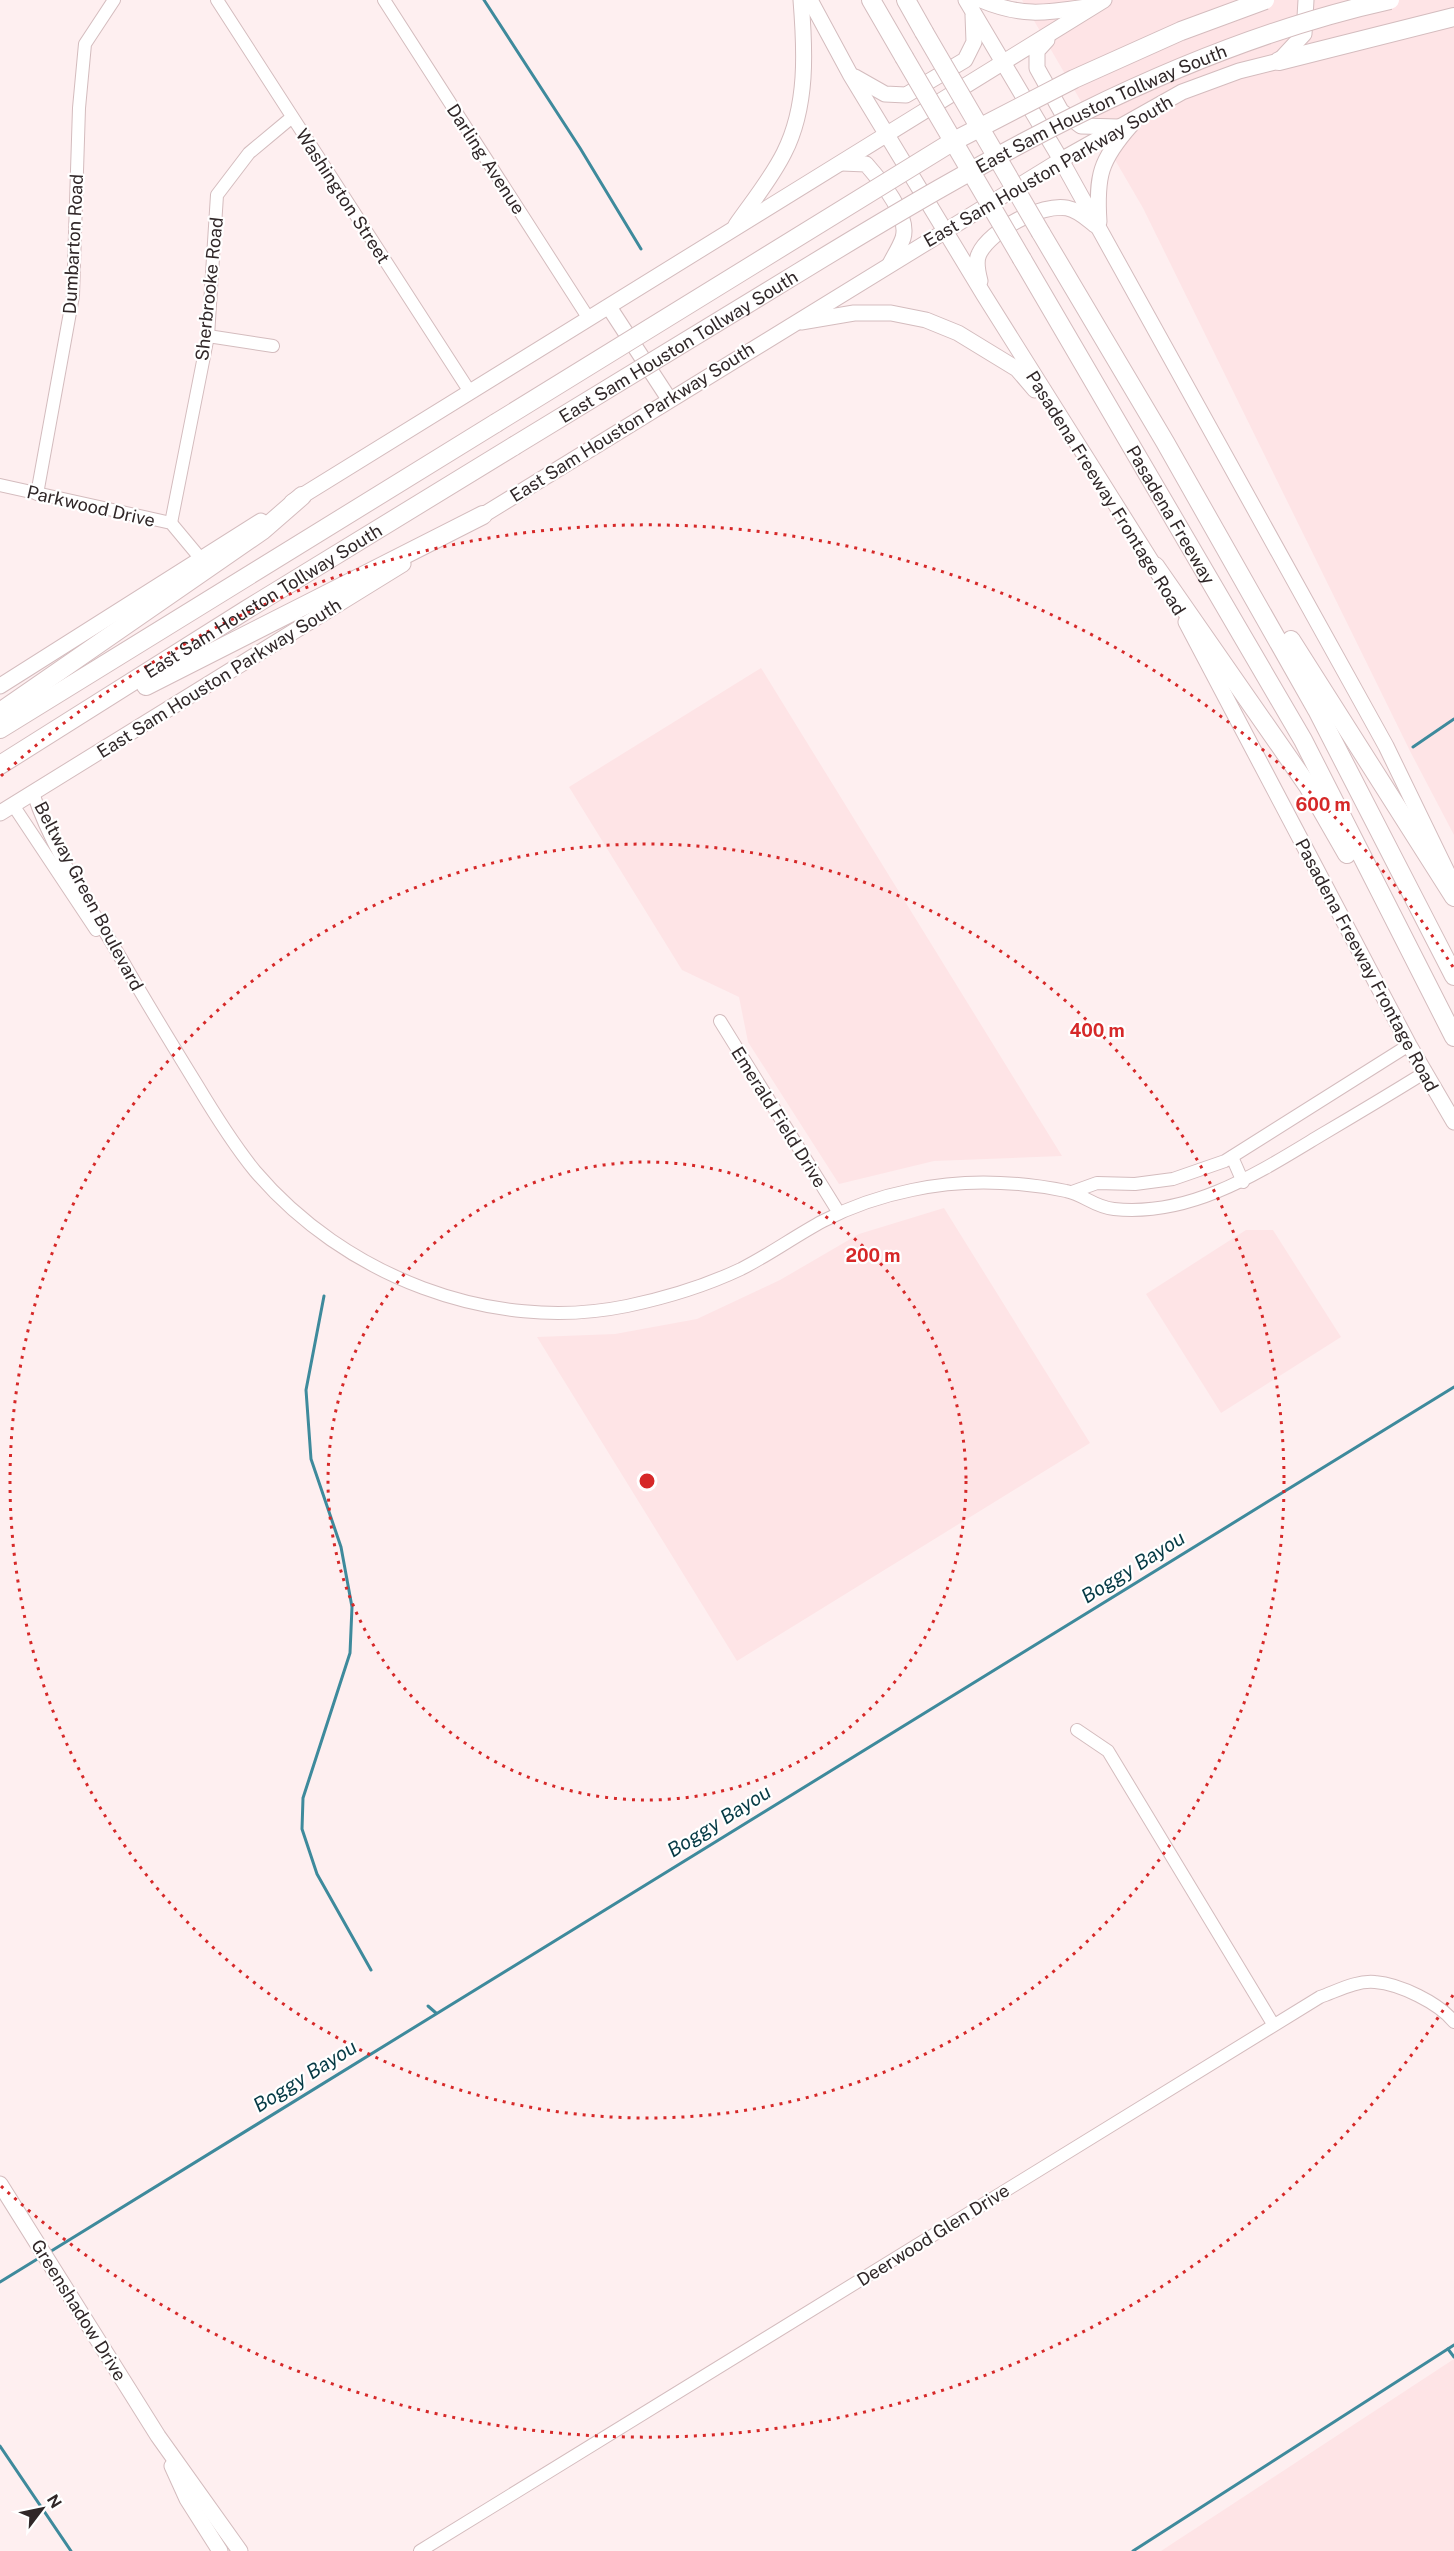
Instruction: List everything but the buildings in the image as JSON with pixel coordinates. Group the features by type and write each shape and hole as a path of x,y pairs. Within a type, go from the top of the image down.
{"highway":[{"name":"Pasadena Freeway","path":"871,0 1303,740 1386,908 1454,1037"},
{"name":"Pasadena Freeway","path":"906,0 1165,442 1317,710 1454,976"},
{"name":"East Sam Houston Tollway South","path":"0,729 952,142 1074,79 1181,31 1265,0"},
{"name":"East Sam Houston Tollway South","path":"0,765 246,610 866,232 969,172 1088,109 1194,63 1314,20 1390,0"},
{"path":"1279,61 1454,17"},
{"path":"1165,442 1454,897"},
{"path":"0,712 263,530 302,496"},
{"path":"48,736 483,515"},
{"path":"1155,566 1308,786 1353,865 1386,908"}],"main road":[{"path":"731,231 786,151 804,77 801,0"},
{"name":"Pasadena Freeway Frontage Road","path":"810,0 850,74 984,295 1155,566 1424,1073 1454,1122"},
{"path":"1279,61 1304,34 1306,0"},
{"path":"973,4 1021,13 1048,13 1098,3"},
{"path":"0,686 302,496 1003,64 1098,3"},
{"path":"850,74 885,94 906,95 964,60 974,42 973,4"},
{"path":"973,4 1003,64 1100,228 1386,746 1454,887"},
{"path":"1055,31 1037,51 1037,68 1061,111 1081,126 1120,127"},
{"name":"East Sam Houston Parkway South","path":"7,809 669,399 1061,160 1182,92 1239,71 1279,61"},
{"path":"1100,228 1097,192 1102,166 1110,148 1140,116"},
{"path":"842,163 866,164 884,184 904,222 903,237 890,264"},
{"path":"984,295 977,259 988,240 1001,228 1039,213 1063,207 1076,211 1100,228"},
{"path":"609,307 669,399"},
{"path":"792,324 854,313 891,313 926,320 958,333 1017,369 1062,420"},
{"name":"Greenshadow Drive","path":"0,2184 158,2436"},
{"path":"158,2436 187,2499 220,2551"},
{"path":"158,2436 240,2551"}],"street":[{"name":"Dumbarton Road","path":"37,494 74,296 79,108 85,44 114,0"},
{"name":"Washington Street","path":"216,0 470,392"},
{"name":"Darling Avenue","path":"384,0 589,318"},
{"name":"Sherbrooke Road","path":"171,523 208,336 217,195 249,153 291,118"},
{"path":"208,336 273,346"},
{"name":"Parkwood Drive","path":"0,485 171,523 201,559"},
{"name":"Beltway Green Boulevard","path":"33,793 50,833 145,1000 237,1147 276,1193 342,1247 389,1273 435,1292 483,1305 525,1311 587,1312 626,1306 689,1290 729,1274 839,1213 904,1192 957,1184 1005,1183 1072,1192 1102,1207 1137,1209 1178,1204 1242,1182 1424,1073"},
{"name":"Beltway Green Boulevard","path":"7,809 145,1000"},
{"name":"Emerald Field Drive","path":"720,1021 839,1213"},
{"name":"Beltway Green Boulevard","path":"1072,1192 1097,1183 1135,1184 1173,1179 1208,1168 1232,1157 1409,1045"},
{"path":"1232,1157 1242,1182"},
{"path":"1077,1730 1108,1751 1273,2024"},
{"name":"Deerwood Glen Drive","path":"420,2551 1320,1997 1349,1986 1375,1982 1422,1996 1446,2012 1454,2022"}],"shaded area":[{"path":"1022,0 1454,0 1454,835 1411,753 1143,208"},
{"path":"761,668 1062,1156 934,1161 839,1184 748,1042 739,997 682,970 569,787"},
{"path":"944,1208 1090,1443 737,1661 537,1337 615,1334 697,1319 780,1280 859,1234"},
{"path":"1246,1230 1273,1230 1341,1337 1221,1413 1146,1294"},
{"path":"1454,2359 1454,2551 1161,2551"}],"waterway":[{"path":"484,0 580,148 641,249"},
{"name":"Boggy Bayou","path":"1413,747 1454,719"},
{"path":"324,1296 306,1390 311,1459 341,1547 352,1607 350,1653 303,1798 302,1829 317,1874 371,1970"},
{"name":"Boggy Bayou","path":"48,2253 1454,1387"},
{"path":"428,2006 436,2013"},
{"name":"Boggy Bayou","path":"0,2282 39,2258"},
{"path":"1133,2551 1454,2345"},
{"path":"1448,2349 1454,2357"},
{"path":"0,2446 71,2551"}]}
